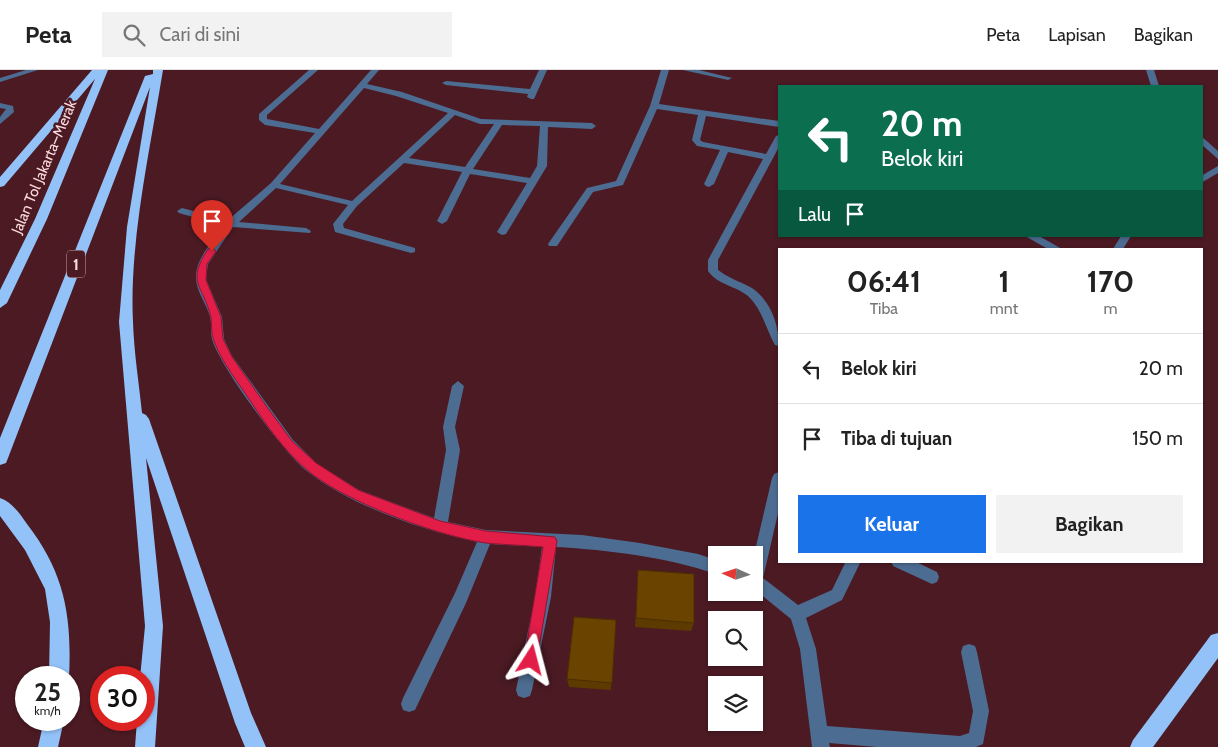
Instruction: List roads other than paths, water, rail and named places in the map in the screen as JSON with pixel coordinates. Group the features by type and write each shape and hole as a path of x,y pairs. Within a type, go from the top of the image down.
{"highway":[{"path":"0,184 97,70"},
{"name":"Jalan Tol Jakarta–Merak","path":"0,303 41,219 103,70"},
{"name":"1","path":"0,458 153,70"},
{"path":"145,747 154,626 126,322 126,279 130,241 158,70"},
{"path":"0,278 41,219"},
{"path":"133,394 242,716 256,747"},
{"path":"0,505 18,522 54,588 60,624 59,666"},
{"path":"1140,747 1218,642"},
{"path":"48,747 52,731"}],"street":[{"path":"0,80 34,70"},
{"path":"314,70 263,114 263,120 268,124 321,132"},
{"path":"375,70 274,185 230,224 203,264 201,280 216,317 218,339 227,358 288,444 311,467 354,494 440,526 486,537 582,542 640,550 708,564"},
{"path":"446,83 532,95 543,70"},
{"path":"553,244 590,190 620,184 654,106 665,70"},
{"path":"687,70 728,78"},
{"path":"1150,70 1155,85"},
{"path":"363,85 399,94 480,121 592,126"},
{"path":"0,105 10,108 10,112 0,121"},
{"path":"654,106 778,124"},
{"path":"411,250 339,230 338,224 354,204 454,112"},
{"path":"703,113 696,140 700,144 769,157"},
{"path":"442,221 468,169 499,123"},
{"path":"502,232 533,181 543,160 544,124"},
{"path":"778,140 713,260 713,271 720,278 746,289 757,298 778,340"},
{"path":"1203,141 1218,156"},
{"path":"709,184 724,149"},
{"path":"403,160 533,181"},
{"path":"1203,179 1218,169"},
{"path":"274,185 354,204"},
{"path":"182,211 230,224 306,231"},
{"path":"1032,237 1054,248"},
{"path":"1119,248 1125,237"},
{"path":"440,526 453,450 449,427 458,386"},
{"path":"763,546 778,482"},
{"path":"409,704 461,598 486,537"},
{"path":"524,690 543,597 550,541"},
{"path":"797,614 837,595 853,563"},
{"path":"902,563 932,577"},
{"path":"763,586 797,614 808,649 821,741 960,745 977,738 981,712 969,652"}]}
